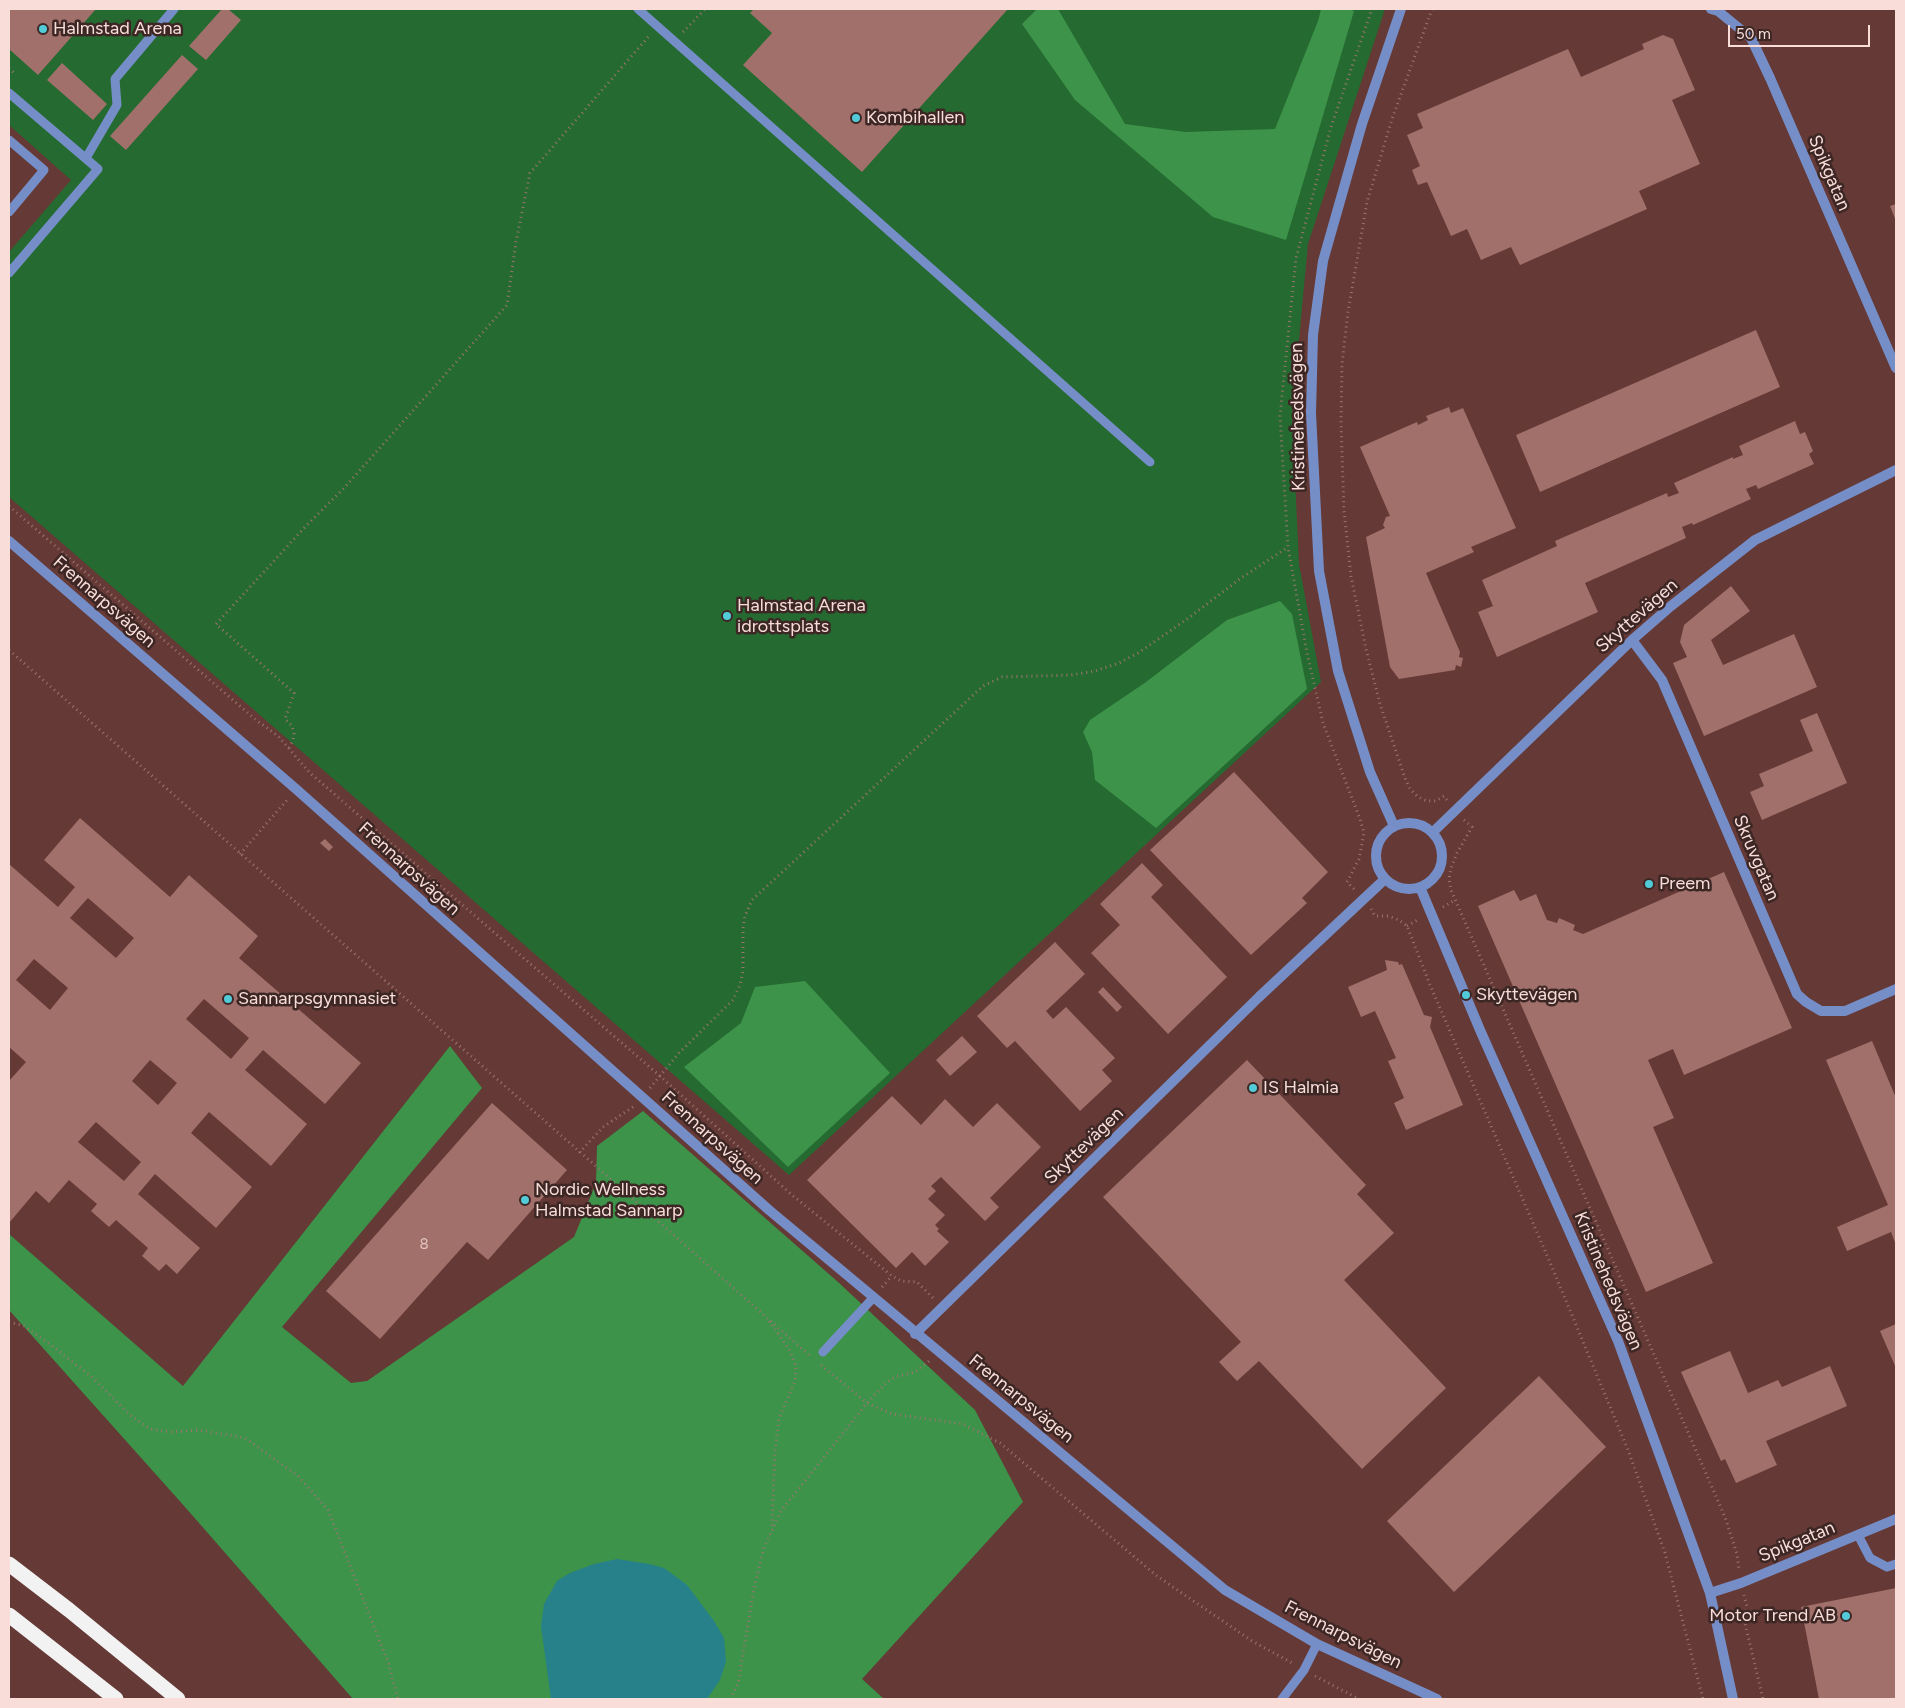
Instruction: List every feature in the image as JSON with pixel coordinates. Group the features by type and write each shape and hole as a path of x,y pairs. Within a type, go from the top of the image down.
{"highway":[{"path":"9,1564 69,1610 178,1699"},
{"path":"9,1614 116,1699"}],"street":[{"name":"Kristinehedsvägen","path":"1394,826 1370,772 1338,671 1319,571 1311,413 1313,335 1323,261 1362,124 1401,9"},
{"name":"Spikgatan","path":"1712,9 1718,11 1751,38 1896,368"},
{"name":"Skyttevägen","path":"1432,832 1632,640 1671,606 1756,540 1896,470"},
{"name":"Frennarpsvägen","path":"9,541 296,789 769,1210 915,1334 1225,1590 1317,1644 1436,1699"},
{"name":"Skruvgatan","path":"1632,640 1662,680 1797,994 1820,1011 1845,1011 1896,989"},
{"path":"1408,822 1418,824 1432,832 1441,848 1441,865 1432,880 1420,887 1411,889 1392,885 1384,879 1377,867 1376,852 1378,843 1383,835 1394,826 1408,822"},
{"name":"Skyttevägen","path":"915,1334 941,1306 1259,997 1384,879"},
{"name":"Kristinehedsvägen","path":"1420,887 1480,1030 1618,1341 1710,1593 1733,1699"},
{"name":"Spikgatan","path":"1710,1593 1741,1583 1896,1519"}],"lane":[{"path":"86,158 117,105 115,78 174,9"},
{"path":"638,9 1150,462"},
{"path":"9,93 98,169 9,273"},
{"path":"9,140 44,170 9,212"},
{"path":"823,1352 873,1298"},
{"path":"1858,1535 1870,1558 1887,1567 1896,1564"},
{"path":"1282,1699 1304,1670 1317,1644"}],"path":[{"path":"675,41 705,9"},
{"path":"1372,9 1331,127 1296,258 1280,416 1288,547 1307,653 1324,723 1364,833 1359,860 1347,882 1363,898 1375,916 1388,916 1399,920 1410,933 1430,985 1548,1258 1628,1450 1665,1553 1703,1699"},
{"path":"1432,9 1392,119 1367,202 1348,312 1342,364 1341,423 1344,511 1351,576 1366,649 1380,704 1404,778 1418,798 1436,801 1444,796 1454,811 1472,827 1451,868 1449,880 1451,890 1725,1518 1737,1554 1747,1607 1744,1619 1763,1699"},
{"path":"289,748 294,734 292,726 286,719 294,693 216,624 306,526 345,487 507,305 516,242 530,172 658,26"},
{"path":"9,68 16,75"},
{"path":"9,506 256,720 278,736 310,773 660,1076 792,1195 892,1276 901,1281 917,1282 941,1306"},
{"path":"580,1152 603,1127 632,1108 678,1053 734,1000 743,971 743,928 745,916 752,900 983,686 1002,677 1071,675 1095,671 1119,663 1160,638 1241,578 1288,547"},
{"path":"9,650 766,1317 867,1403 892,1414 963,1424 987,1435 1013,1452 1157,1576 1252,1641 1359,1699"},
{"path":"240,854 310,773"},
{"path":"766,1317 789,1349 796,1366 796,1381 779,1418 775,1450 772,1529"},
{"path":"9,1322 24,1326 51,1344 93,1378 130,1415 150,1429 170,1432 198,1430 245,1438 298,1476 328,1510 388,1662 398,1699"},
{"path":"730,1699 738,1684 754,1588 764,1548 781,1511 867,1403 886,1383 895,1377 915,1372 938,1352"}],"green space":[{"name":"Halmstad Arena idrottsplats","path":"9,9 1385,9 1308,244 1292,414 1299,564 1321,682 789,1175 9,497 9,252 71,180 9,125"},
{"path":"1037,9 1058,9 1125,124 1185,132 1275,129 1321,9 1349,9 1354,11 1286,240 1213,217 1075,100 1022,24"},
{"path":"1280,601 1292,614 1307,689 1156,828 1095,780 1092,752 1083,732 1090,720 1146,682 1227,620"},
{"path":"805,981 890,1073 788,1167 684,1067 741,1023 755,987"},
{"path":"450,1046 482,1088 282,1327 351,1383 367,1381 574,1237 596,1183 597,1146 643,1111 838,1282 975,1410 1023,1502 862,1679 884,1699 353,1699 9,1310 9,1234 183,1386"}],"water":[{"path":"617,1559 664,1568 687,1585 714,1621 724,1638 726,1661 720,1680 707,1699 551,1699 541,1626 544,1604 557,1581 570,1573 594,1564"}],"building":[{"name":"Halmstad Arena","path":"9,9 96,9 38,75 9,49"},
{"path":"222,9 228,9 241,20 206,60 189,46"},
{"name":"Kombihallen","path":"754,9 1008,9 862,172 743,65 772,33 750,13"},
{"path":"1663,35 1673,39 1695,90 1672,100 1700,164 1639,191 1647,209 1520,265 1511,247 1481,260 1467,229 1451,236 1427,182 1418,185 1412,170 1420,166 1407,135 1423,128 1417,114 1568,49 1581,77 1644,49 1642,44"},
{"path":"182,55 198,69 126,150 110,136"},
{"path":"62,63 107,104 93,120 47,80"},
{"path":"1896,204 1896,221 1890,206"},
{"path":"1756,330 1780,387 1540,492 1516,435"},
{"path":"1449,407 1451,413 1463,408 1516,528 1471,547 1474,552 1426,573 1460,652 1459,657 1463,658 1461,667 1456,665 1455,670 1399,679 1390,667 1366,537 1385,528 1383,525 1386,517 1390,516 1360,447 1417,422 1418,425 1428,420 1426,416"},
{"path":"1795,421 1800,434 1805,432 1813,451 1809,454 1814,464 1758,489 1756,485 1746,489 1751,499 1693,525 1692,523 1682,527 1686,538 1585,583 1598,612 1497,657 1478,612 1493,606 1482,580 1557,546 1555,541 1564,537 1667,493 1668,497 1679,493 1674,483 1733,457 1733,459 1743,455 1739,446"},
{"path":"1731,586 1750,611 1711,640 1723,665 1794,634 1817,687 1704,736 1673,663 1687,657 1680,642 1684,625"},
{"path":"1817,713 1847,783 1762,820 1750,792 1764,786 1759,774 1813,751 1800,720"},
{"path":"1234,772 1328,872 1302,898 1307,903 1251,955 1150,850"},
{"path":"80,818 170,897 189,875 258,936 239,958 361,1063 325,1104 263,1050 245,1070 307,1124 271,1166 209,1112 191,1133 252,1187 216,1228 155,1174 138,1194 200,1248 177,1274 166,1264 159,1271 142,1256 148,1248 116,1220 109,1227 91,1211 97,1204 69,1180 49,1203 36,1191 9,1223 9,1081 26,1062 9,1047 9,864 58,907 75,887 44,860","holes":["88,898 134,938 116,958 70,918","34,959 68,988 50,1010 16,980","204,999 249,1038 231,1059 186,1019","150,1060 177,1083 158,1105 132,1081","96,1122 141,1162 124,1181 78,1142"]},
{"path":"325,839 333,847 329,851 320,843"},
{"path":"1142,863 1163,885 1151,897 1227,977 1168,1034 1091,953 1120,925 1100,904"},
{"path":"1724,872 1792,1028 1684,1075 1673,1049 1648,1060 1674,1118 1653,1127 1713,1263 1646,1292 1478,906 1514,890 1520,901 1536,894 1547,920 1557,923 1559,918 1575,925 1573,930 1583,934"},
{"path":"1055,942 1085,974 1046,1011 1053,1019 1066,1007 1115,1058 1102,1070 1112,1081 1080,1111 1015,1041 1007,1048 977,1016"},
{"path":"1385,960 1398,962 1399,965 1402,964 1424,1015 1432,1017 1430,1027 1463,1105 1406,1130 1394,1103 1404,1098 1388,1061 1396,1058 1375,1011 1361,1017 1348,987 1387,970"},
{"path":"1103,987 1122,1007 1117,1012 1098,992"},
{"path":"962,1036 977,1052 950,1076 936,1060"},
{"path":"1872,1041 1896,1098 1896,1245 1891,1232 1847,1251 1837,1227 1888,1205 1826,1060"},
{"path":"1247,1060 1366,1185 1357,1194 1394,1233 1344,1280 1446,1388 1362,1469 1259,1361 1237,1381 1219,1362 1241,1342 1103,1197"},
{"path":"892,1096 921,1125 945,1099 973,1127 997,1103 1041,1147 990,1198 999,1207 985,1221 941,1177 931,1186 936,1191 928,1199 945,1215 935,1225 939,1229 937,1231 949,1242 925,1266 912,1252 896,1268 807,1180"},
{"path":"492,1103 567,1170 488,1260 467,1242 380,1339 326,1291"},
{"path":"1896,1324 1896,1368 1880,1331"},
{"path":"1730,1351 1748,1393 1778,1380 1782,1387 1830,1366 1847,1406 1766,1441 1777,1465 1736,1483 1725,1459 1721,1461 1681,1372"},
{"path":"1539,1376 1606,1447 1454,1592 1387,1521"},
{"path":"1896,1588 1896,1699 1819,1699 1801,1607"}],"place":[{"name":"Halmstad Arena","path":"43,29"},
{"name":"Kombihallen","path":"856,118"},
{"name":"Halmstad Arena idrottsplats","path":"727,616"},
{"name":"Preem","path":"1649,884"},
{"name":"Skyttevägen","path":"1466,995"},
{"name":"Sannarpsgymnasiet","path":"228,999"},
{"name":"IS Halmia","path":"1253,1088"},
{"name":"Nordic Wellness Halmstad Sannarp","path":"525,1200"},
{"name":"Motor Trend AB","path":"1846,1616"}]}
